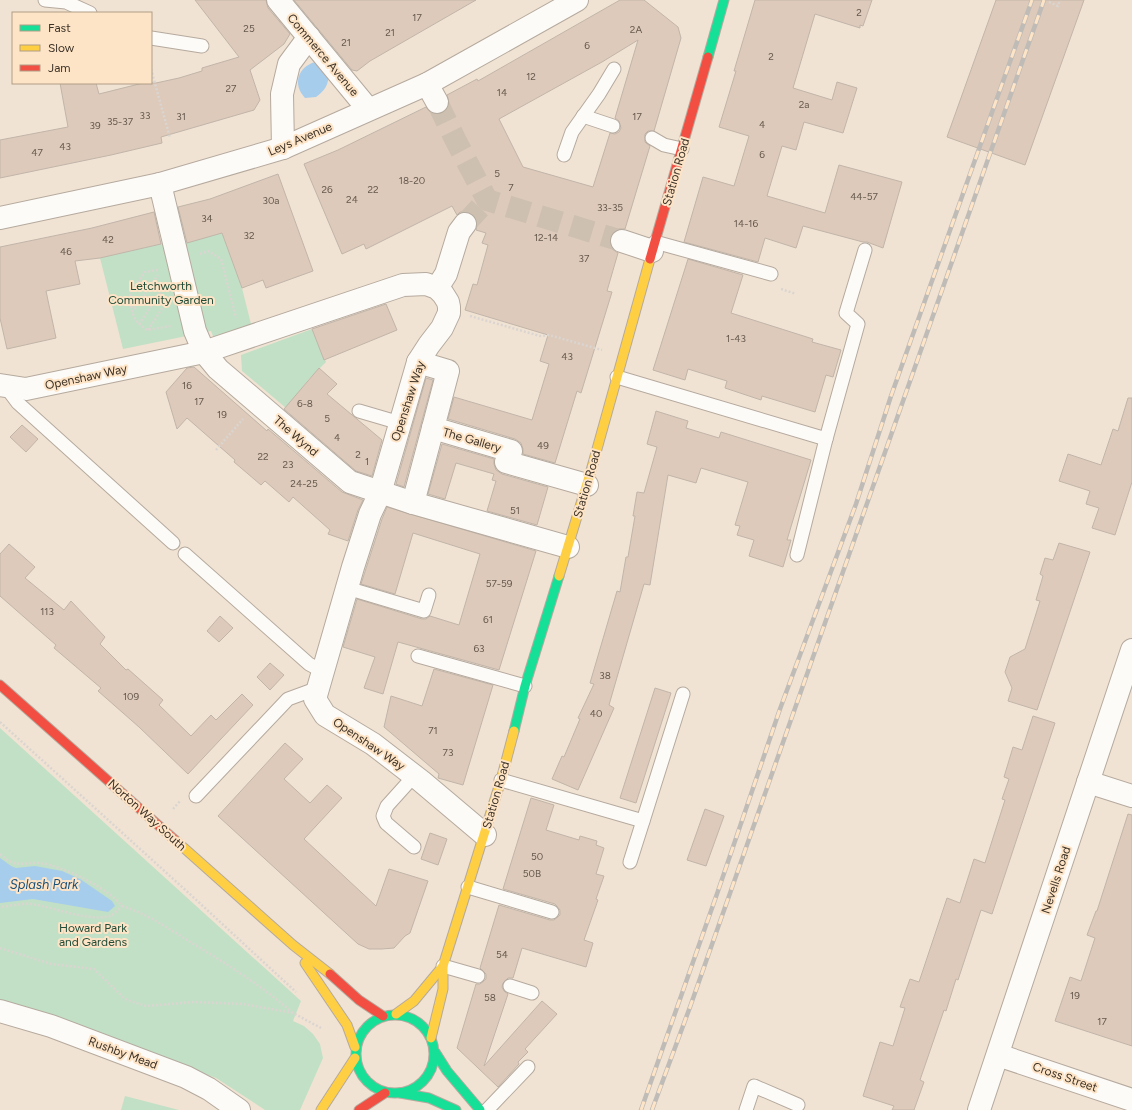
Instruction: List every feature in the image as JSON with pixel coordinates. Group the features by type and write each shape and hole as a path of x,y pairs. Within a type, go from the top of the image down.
{"street":[{"name":"Commerce Avenue","path":"278,0 368,109"},
{"name":"Leys Avenue","path":"0,218 32,213 160,184 283,148 368,109 432,93 577,0"},
{"name":"Station Road","path":"431,1038 443,988 443,966 501,780 525,686 587,484 724,0"},
{"path":"283,148 282,94 289,64 309,37"},
{"name":"The Wynd","path":"160,184 195,331 204,352 218,368 350,482 412,503 568,547"},
{"path":"449,313 448,302 437,288 446,274 459,232 465,224"},
{"path":"622,241 654,246"},
{"name":"Openshaw Way","path":"3,386 26,389 204,352 404,285 426,284 437,288"},
{"name":"Openshaw Way","path":"449,313 442,328 418,362 380,493 370,514 347,588 316,699 325,715 373,744 485,835"},
{"name":"The Gallery","path":"412,503 434,428 448,371 418,362"},
{"name":"The Gallery","path":"434,428 511,451 506,462 587,484"},
{"name":"Nevells Road","path":"978,1110 1132,650"},
{"name":"Norton Way South","path":"0,685 293,945 325,970 350,994 368,1008 383,1016"},
{"path":"1088,782 1132,796"},
{"name":"Norton Way South","path":"293,945 348,1025 355,1048"},
{"name":"Station Road","path":"396,1014 414,1001 443,966"},
{"name":"Rushby Mead","path":"0,1011 51,1026 186,1077 209,1089 239,1110"},
{"path":"456,1110 445,1103 423,1096 385,1093 374,1088 364,1080 358,1070 355,1058 355,1048 360,1034 365,1028 370,1023 383,1016 396,1014 411,1018 423,1026 431,1038 435,1052 447,1071 480,1110"},
{"path":"400,1094 414,1089 426,1079 432,1066 435,1052"},
{"name":"Cross Street","path":"998,1054 1132,1100"},
{"path":"321,1110 355,1058"},
{"path":"359,1110 385,1093"}],"lane":[{"path":"45,0 66,2 88,12"},
{"path":"152,38 202,46"},
{"path":"564,155 572,132 599,94 614,69"},
{"path":"583,116 613,126"},
{"path":"652,138 664,145 682,150"},
{"path":"654,246 771,274"},
{"path":"797,555 826,439 858,324 846,313 865,250"},
{"path":"617,378 826,439"},
{"path":"3,386 18,403 173,543"},
{"path":"359,411 400,423"},
{"path":"185,554 309,664 321,680 288,699 196,796"},
{"path":"347,588 424,611 429,595"},
{"path":"418,656 525,686"},
{"path":"630,862 683,694"},
{"path":"414,776 387,806 383,816 386,823 414,848"},
{"path":"501,780 643,821"},
{"path":"468,887 552,912"},
{"path":"443,966 478,976"},
{"path":"510,986 532,993"},
{"path":"487,1110 528,1067"},
{"path":"746,1110 754,1086 801,1108"}],"path":[{"path":"1049,2 1058,6 1060,0"},
{"path":"152,72 170,138"},
{"path":"139,324 179,263 208,251 221,259 236,320"},
{"path":"132,312 161,270 145,272 130,292 132,312 135,320 147,330 193,321"},
{"path":"449,313 467,316 540,336 549,335 622,356"},
{"path":"216,450 257,402"},
{"path":"1,724 192,896 299,995"},
{"path":"0,854 6,860 17,864 40,863 60,867 92,883 118,901 122,906 152,918 215,957 276,998 293,1013 325,1031"},
{"path":"0,907 29,904 86,916 98,917 111,916 122,906"},
{"path":"0,948 51,964 94,969 125,998 146,1006 194,1002 243,1004 293,1013"}],"green space":[{"name":"Letchworth Community Garden","path":"222,232 242,288 252,328 215,341 211,331 123,349 100,258 166,242 183,244"},
{"path":"312,329 326,362 309,379 286,408 242,371 241,355"},
{"name":"Howard Park and Gardens","path":"0,728 301,1001 293,1021 304,1026 313,1034 320,1044 323,1058 300,1110 265,1110 216,1078 118,1041 0,1000"},
{"path":"125,1096 179,1110 121,1110"}],"water":[{"path":"315,62 328,73 328,81 324,90 316,97 305,98 299,87 299,77 304,68"},
{"name":"Splash Park","path":"0,858 16,868 35,866 62,871 80,879 112,901 115,906 108,912 33,899 0,903"}],"building":[{"path":"195,0 266,0 268,8 290,34 284,44 250,70 260,100 254,110 161,137 162,143 0,178 0,140 68,127 60,84 96,84 99,94 139,84 152,84 179,78 202,71 202,68 239,57"},
{"path":"294,0 476,0 370,61 357,71 352,70"},
{"path":"620,0 644,0 678,27 681,38 654,131 648,131 645,134 645,142 650,146 625,229 614,231 610,237 612,249 618,253 607,291 612,292 581,393 577,391 555,463 523,454 521,443 515,439 448,419 454,397 532,420 549,364 540,361 548,335 465,310 473,284 477,285 488,245 482,243 486,233 476,230 477,219 473,214 460,212 457,215 452,206 366,249 364,244 342,254 304,164 338,150 426,107 431,113 443,113 447,109 449,103 447,95 477,79 478,81","holes":["638,40 615,118 619,121 621,128 619,132 615,134 610,133 593,187 523,167 499,119 602,62"]},
{"path":"755,0 872,0 863,26 860,25 860,28 815,14 793,88 832,100 837,82 857,88 843,133 804,122 796,150 782,146 767,196 825,213 839,165 902,182 883,248 867,242 803,226 796,248 765,238 758,262 684,242 703,177 734,186 749,136 719,127"},
{"path":"996,0 1084,0 1025,165 947,137"},
{"path":"278,174 313,271 266,288 263,280 242,288 222,233 187,243 178,207 210,199"},
{"path":"154,212 161,244 100,258 75,261 80,284 46,291 56,338 7,349 0,318 0,247 92,228"},
{"path":"688,259 743,275 731,313 813,339 812,342 841,350 833,377 826,375 815,412 762,396 761,400 725,388 727,381 688,369 685,380 653,370"},
{"path":"386,304 397,330 324,360 312,329"},
{"path":"194,367 267,431 268,429 342,492 363,500 358,510 348,541 328,534 330,530 293,497 289,502 265,481 261,485 187,418 177,429 166,392 187,368"},
{"path":"319,368 337,384 327,394 382,440 372,476 356,471 284,409"},
{"path":"426,378 433,380 404,487 396,484"},
{"path":"1128,398 1132,398 1132,482 1115,535 1092,528 1099,508 1086,504 1090,491 1059,481 1068,454 1101,465 1113,429 1118,431"},
{"path":"656,411 688,421 686,428 719,438 721,432 811,460 787,540 791,540 783,567 749,556 754,540 737,535 740,526 735,525 748,482 701,468 696,483 668,475 650,585 644,584 609,705 614,708 578,790 552,779 562,756 564,757 580,719 578,718 594,684 590,683 617,591 620,592 635,516 633,516 637,492 644,493 657,447 647,444"},
{"path":"22,425 38,439 26,452 10,437"},
{"path":"442,444 494,459 496,470 502,474 548,487 537,525 487,511 496,481 492,480 494,474 456,463 445,499 428,494"},
{"path":"387,507 536,551 499,670 398,642 383,694 364,688 375,657 343,647 357,599 422,619 426,619 430,616 459,625 480,554 413,533 395,594 361,584"},
{"path":"1059,543 1090,552 1037,710 1008,701 1012,688 1005,672 1010,657 1025,649 1040,601 1036,600 1043,576 1040,574 1045,558 1053,560"},
{"path":"9,544 35,567 25,578 64,610 71,601 105,637 100,644 126,670 128,669 163,700 159,705 191,736 211,715 216,720 242,694 253,705 188,774 139,727 98,691 101,688 54,648 56,645 0,596 0,554"},
{"path":"220,616 233,628 219,642 207,631"},
{"path":"270,663 284,675 270,690 257,677"},
{"path":"434,669 493,685 463,785 438,778 439,774 384,727 391,696 422,706"},
{"path":"655,688 671,693 636,803 620,798"},
{"path":"1033,716 1055,723 992,914 981,910 958,980 956,979 946,1011 944,1010 920,1080 924,1082 914,1110 892,1110 894,1106 863,1096 880,1042 893,1046 905,1008 900,1007 910,979 919,982 947,898 960,903 974,859 985,863 1005,800 1002,799 1009,779 1004,777 1013,747 1022,750"},
{"path":"285,743 303,759 284,779 310,803 327,785 342,798 304,839 376,906 389,869 428,881 410,933 405,936 394,948 369,949 358,944 218,816"},
{"path":"531,798 554,805 546,830 579,840 580,836 597,841 596,845 604,848 596,874 604,876 596,899 598,900 584,940 593,943 586,967 522,948 513,978 508,978 503,983 502,987 508,994 484,1066 542,1001 557,1014 525,1049 528,1052 498,1087 457,1048 476,984 480,984 486,979 486,974 480,968 499,905 550,920 554,920 560,915 560,910 555,904 503,889"},
{"path":"705,809 724,816 706,866 687,860"},
{"path":"1128,814 1132,815 1132,1046 1055,1021 1070,977 1081,981 1095,938 1087,935 1097,911"},
{"path":"430,833 447,839 438,865 421,859"}],"tunnel":[{"path":"437,102 487,200 622,241"},
{"path":"465,224 487,200"}],"railway":[{"path":"641,1110 780,709 856,504 891,396 1032,0"},
{"path":"652,1110 690,1007 1044,0"}],"traffic: fast":[{"path":"708,57 724,0"},
{"path":"514,731 525,686 559,576"},
{"path":"387,1015 403,1015 417,1021 428,1032 434,1046 434,1054 434,1062 428,1076 417,1087 403,1093 387,1093 373,1087 362,1076 356,1062 356,1046 362,1032 373,1021 387,1015"},
{"path":"435,1052 447,1071 480,1110"},
{"path":"400,1093 429,1098 456,1110"}],"traffic: slow":[{"path":"559,576 592,467 650,259"},
{"path":"431,1038 443,989 443,966 501,780 514,731"},
{"path":"175,840 293,945 330,974"},
{"path":"305,963 347,1025 355,1047"},
{"path":"396,1014 414,1001 443,966"},
{"path":"321,1110 355,1058"}],"traffic: jam":[{"path":"650,259 708,57"},
{"path":"0,685 175,840"},
{"path":"330,974 359,1000 383,1016"},
{"path":"359,1110 385,1093"}]}
